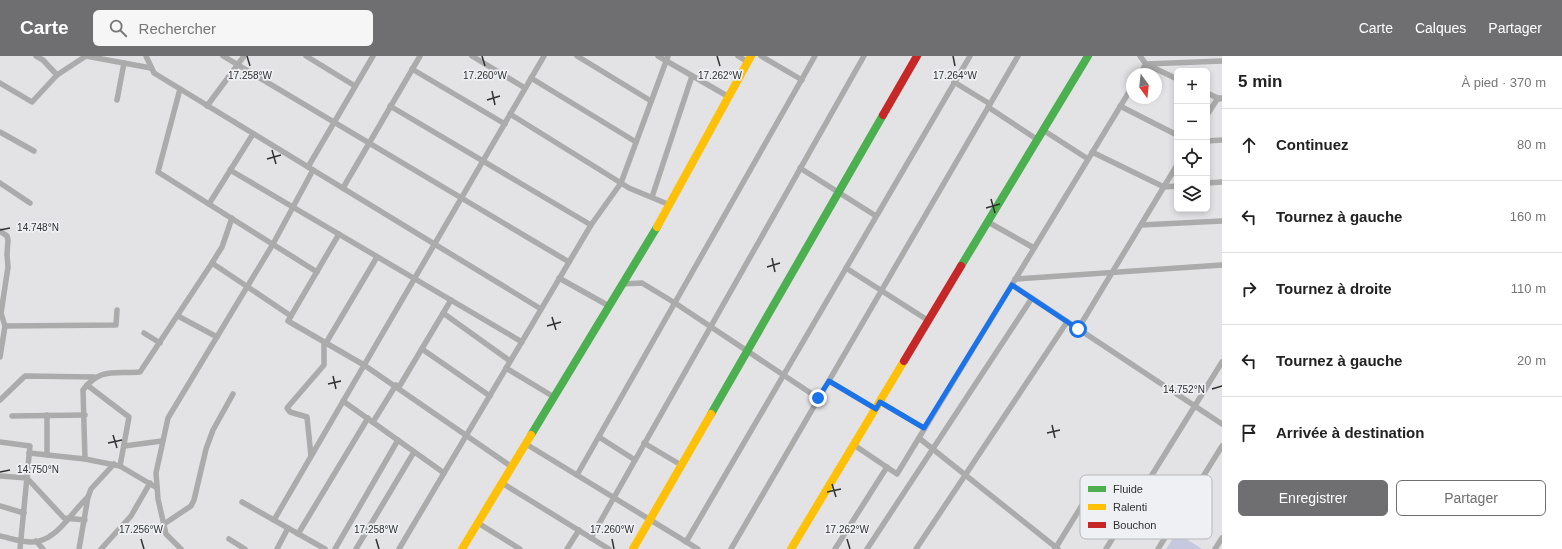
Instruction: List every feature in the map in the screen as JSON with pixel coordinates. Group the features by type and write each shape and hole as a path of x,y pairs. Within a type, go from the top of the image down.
{"street":[{"path":"36,56 43,58 57,75"},
{"path":"0,83 32,102 57,75 86,56 151,68"},
{"path":"146,56 154,73 541,309"},
{"path":"223,56 569,262"},
{"path":"207,106 244,56"},
{"path":"306,56 355,86"},
{"path":"181,549 166,534 157,488 156,473 168,418 273,244 293,207 334,122 373,56"},
{"path":"343,188 420,56"},
{"path":"472,56 525,88"},
{"path":"274,520 544,56"},
{"path":"577,56 651,101"},
{"path":"658,56 667,58 692,76 729,97"},
{"path":"462,549 670,205 750,59 738,56"},
{"path":"761,56 802,80"},
{"path":"577,475 815,56"},
{"path":"591,538 864,56"},
{"path":"633,549 917,56"},
{"path":"686,542 970,56"},
{"path":"731,549 1018,56"},
{"path":"791,549 1088,56"},
{"path":"1140,56 1146,64 1174,77"},
{"path":"399,549 590,225 621,183 667,58"},
{"path":"1146,64 1222,61"},
{"path":"117,100 124,63"},
{"path":"1144,68 1146,64"},
{"path":"412,69 505,124"},
{"path":"652,198 692,76"},
{"path":"531,78 636,142"},
{"path":"954,82 1038,140"},
{"path":"180,89 158,172 317,272"},
{"path":"1210,94 1220,99 1210,111"},
{"path":"854,445 897,474 1126,96"},
{"path":"390,106 590,225"},
{"path":"1120,106 1174,133"},
{"path":"510,114 621,183 670,205"},
{"path":"1043,130 1088,159"},
{"path":"0,132 34,151"},
{"path":"209,204 253,134"},
{"path":"1210,141 1222,140"},
{"path":"1092,152 1164,186 1174,186"},
{"path":"800,168 876,216"},
{"path":"230,170 522,342"},
{"path":"1078,329 1174,170"},
{"path":"1210,183 1222,182"},
{"path":"0,183 30,203"},
{"path":"0,400 25,376 94,377 103,374 140,372 160,344 222,247 232,218"},
{"path":"1141,226 1222,221"},
{"path":"988,222 1034,248"},
{"path":"0,231 7,236 8,240 8,267 1,313 5,326 0,357"},
{"path":"339,234 288,321 397,386 512,466"},
{"path":"311,456 307,417 290,412 287,408 324,365 325,342 377,257"},
{"path":"212,263 291,316"},
{"path":"1015,279 1222,265"},
{"path":"846,268 929,321"},
{"path":"559,278 609,306"},
{"path":"622,284 642,283 711,326 746,352 818,398"},
{"path":"1012,285 1222,424"},
{"path":"868,548 1032,298"},
{"path":"298,534 370,420 397,386 422,349 451,300"},
{"path":"5,326 116,325 117,310"},
{"path":"443,313 510,361"},
{"path":"178,316 217,337"},
{"path":"916,549 1067,322"},
{"path":"144,333 160,344"},
{"path":"422,349 490,396"},
{"path":"1152,475 1222,362"},
{"path":"506,368 554,397"},
{"path":"85,459 85,415 83,390 94,377"},
{"path":"829,381 924,428"},
{"path":"87,385 129,417 120,466"},
{"path":"164,524 191,506 194,500 208,443 213,430 233,394"},
{"path":"343,401 444,473"},
{"path":"47,415 47,455"},
{"path":"12,416 85,415"},
{"path":"599,437 635,460"},
{"path":"918,438 1056,548 1080,509"},
{"path":"335,549 398,440"},
{"path":"0,442 30,446 20,549"},
{"path":"124,446 162,442"},
{"path":"644,443 681,465"},
{"path":"526,444 698,549"},
{"path":"1204,475 1222,446"},
{"path":"356,549 414,452"},
{"path":"29,453 85,459 114,464 157,488"},
{"path":"79,549 88,497 91,489 114,464"},
{"path":"835,549 887,468"},
{"path":"0,476 27,478 64,518 85,520"},
{"path":"502,482 609,549"},
{"path":"101,549 131,516 150,483"},
{"path":"0,536 30,542 43,540 58,529 88,497"},
{"path":"242,502 324,549"},
{"path":"0,506 24,513"},
{"path":"478,523 520,549"},
{"path":"278,549 288,528"},
{"path":"567,549 579,530"},
{"path":"1217,548 1222,538"},
{"path":"1106,549 1112,539"},
{"path":"1158,549 1164,539"},
{"path":"229,540 245,549"},
{"path":"36,541 43,549"}],"shaded area":[{"path":"1173,539 1186,539 1202,549 1166,549"}],"traffic: fast":[{"path":"961,266 1088,56"},
{"path":"711,414 883,115"},
{"path":"531,435 657,227"}],"traffic: slow":[{"path":"657,227 751,56"},
{"path":"791,549 904,361"},
{"path":"633,549 711,414"},
{"path":"462,549 531,435"}],"traffic: jam":[{"path":"883,115 917,56"},
{"path":"904,361 961,266"}],"route":[{"path":"818,398 829,381 876,409 880,402 924,428 1012,285 1078,329"}]}
